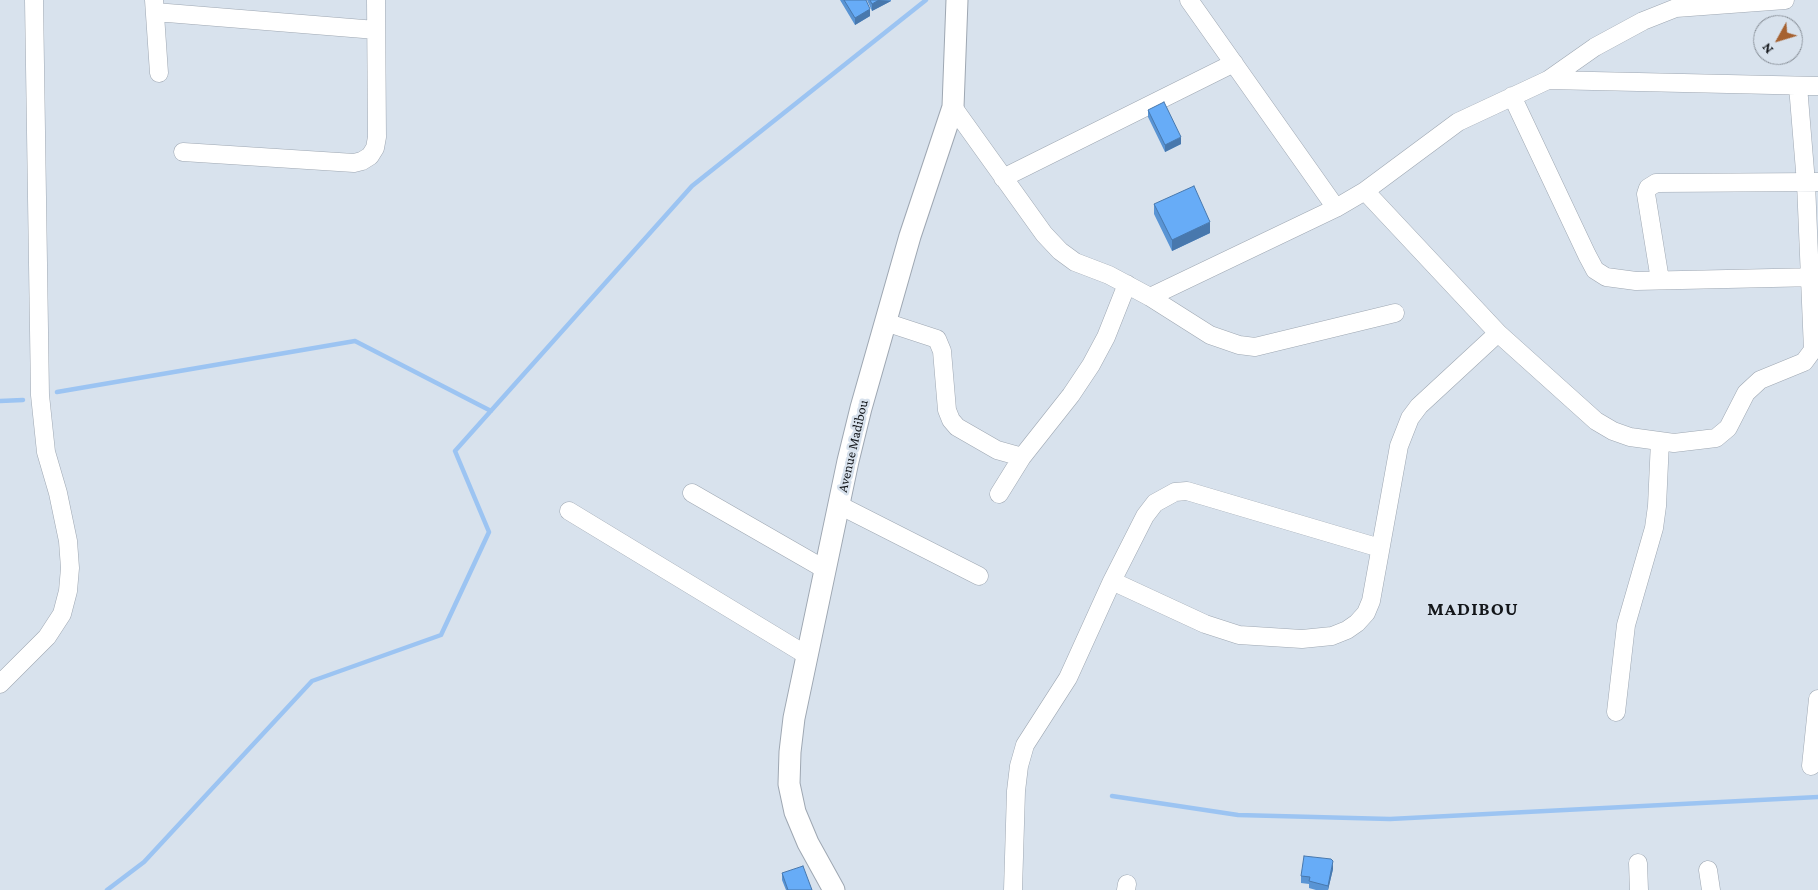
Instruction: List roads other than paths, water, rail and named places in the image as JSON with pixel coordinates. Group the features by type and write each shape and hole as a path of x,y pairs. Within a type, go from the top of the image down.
{"street":[{"path":"0,684 47,637 62,614 68,591 70,568 68,541 58,493 46,452 40,395 34,0"},
{"path":"182,152 354,162 362,161 370,156 375,148 377,137 376,0"},
{"name":"Avenue Madibou","path":"834,890 805,836 795,812 789,784 794,718 848,461 910,236 952,108 957,0"},
{"path":"1189,0 1336,208"},
{"path":"1150,297 1336,208 1365,191 1458,122 1548,80 1595,47 1643,21 1680,4 1785,0"},
{"path":"159,73 155,6 376,30"},
{"path":"1003,178 1234,63"},
{"path":"1548,80 1818,86"},
{"path":"1365,191 1498,333 1596,420 1613,431 1630,437 1674,443 1716,438 1728,428 1746,393 1760,380 1804,362 1811,356 1814,343 1812,182 1798,86"},
{"path":"1512,96 1595,270 1606,277 1618,281 1814,277"},
{"path":"952,108 1044,234 1060,251 1076,262 1127,284 1210,335 1239,345 1255,347 1395,313"},
{"path":"1660,280 1646,194 1648,188 1664,181 1812,182"},
{"path":"999,494 1022,457 1071,395 1091,365 1110,329 1127,284"},
{"path":"885,322 937,339 942,351 947,410 951,420 957,427 997,450 1022,457"},
{"path":"1112,581 1205,624 1239,635 1302,639 1332,636 1347,630 1366,613 1371,601 1400,446 1410,418 1419,406 1498,333"},
{"path":"1616,712 1626,625 1654,528 1660,441"},
{"path":"1013,890 1016,791 1019,766 1026,745 1068,678 1112,581 1145,516 1155,502 1175,492 1187,491 1380,548"},
{"path":"692,493 826,570"},
{"path":"839,505 979,576"},
{"path":"569,511 808,656"},
{"path":"1811,766 1818,699"},
{"path":"1638,863 1639,890"},
{"path":"1708,870 1711,890"}],"waterway":[{"path":"107,890 144,862 312,681 441,635 489,532 455,451 692,186 926,0"},
{"path":"57,392 355,341 491,411"},
{"path":"0,401 23,400"},
{"path":"1112,796 1238,815 1390,819 1818,797"}],"district":[{"name":"MADIBOU","path":"1473,609"}]}
